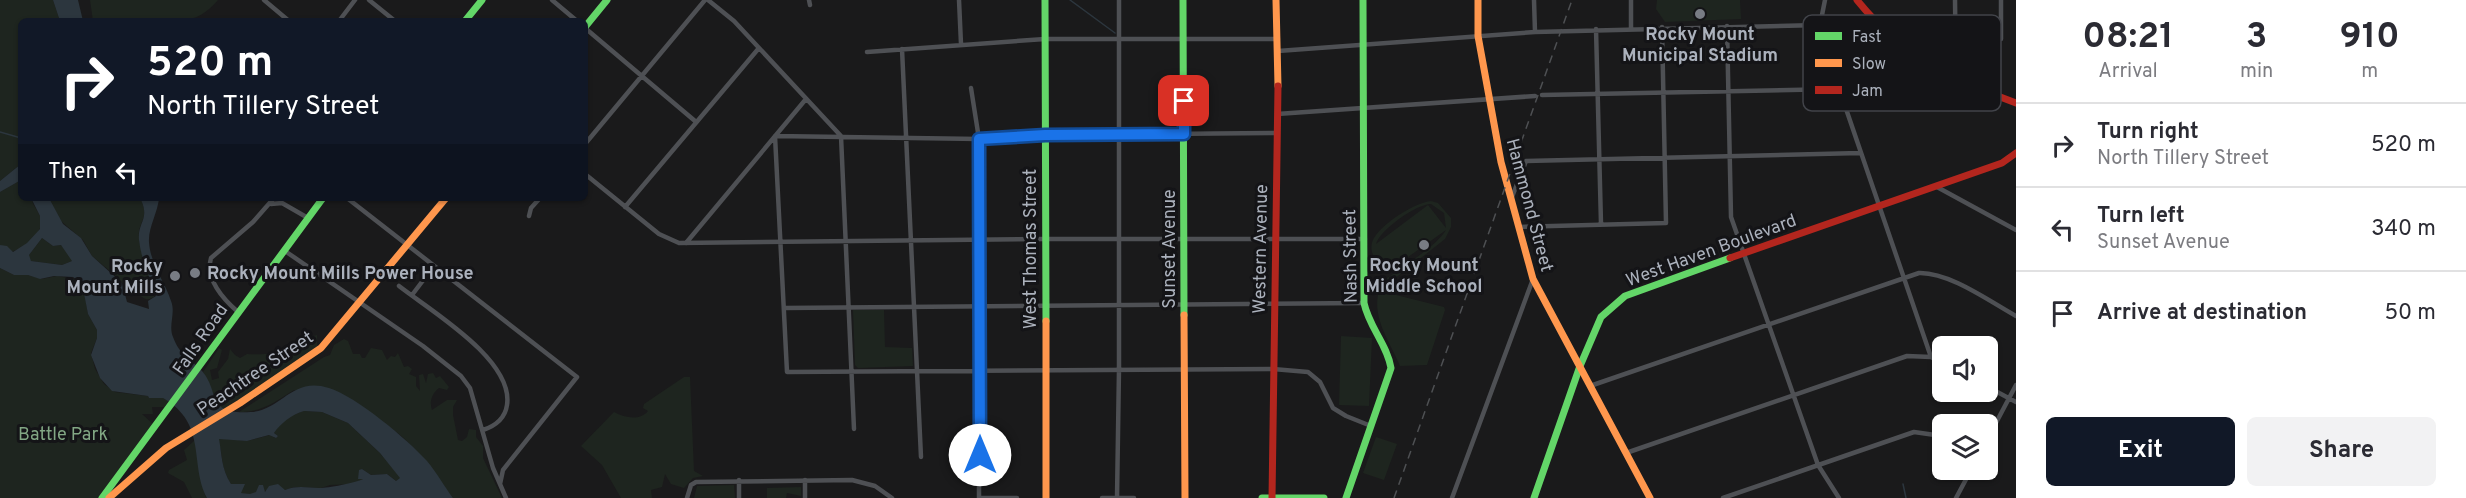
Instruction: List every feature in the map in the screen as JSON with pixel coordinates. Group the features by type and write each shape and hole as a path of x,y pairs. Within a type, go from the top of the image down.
{"street":[{"path":"341,18 355,0"},
{"path":"369,0 391,18"},
{"path":"552,0 573,18"},
{"path":"588,24 607,0"},
{"path":"588,140 707,0 734,21 759,48 840,136 854,429"},
{"path":"959,0 961,44"},
{"name":"West Thomas Street","path":"1045,0 1046,498"},
{"path":"1118,498 1119,0"},
{"name":"Sunset Avenue","path":"1184,0 1185,498"},
{"name":"Western Avenue","path":"1272,498 1278,51 1276,0"},
{"name":"Nash Street","path":"1346,498 1390,374 1391,364 1367,315 1364,303 1363,0"},
{"name":"Hammond Street","path":"1478,0 1478,36 1501,162 1533,279 1650,498"},
{"path":"1534,0 1535,32"},
{"path":"1631,0 1631,28"},
{"path":"1821,15 1825,0"},
{"path":"1857,0 1870,15"},
{"path":"1955,0 1955,15"},
{"path":"2001,0 2001,39"},
{"path":"267,1 286,18"},
{"path":"467,18 478,2"},
{"path":"1278,51 1535,32 1803,25"},
{"path":"1727,26 1731,217 1818,465 1839,498"},
{"path":"1519,227 1666,223 1662,27"},
{"path":"1596,29 1601,224"},
{"path":"588,31 695,122"},
{"path":"867,52 1045,39 1278,39"},
{"path":"625,207 759,48"},
{"path":"902,49 921,457"},
{"path":"970,88 979,139 980,498 1017,498"},
{"path":"1542,95 1803,90"},
{"path":"1277,114 1535,96"},
{"path":"2001,98 2016,103"},
{"path":"686,243 806,99"},
{"path":"1626,453 1907,356 1931,357 1846,111"},
{"path":"775,136 906,136 979,139 1045,135 1277,133"},
{"path":"775,136 787,372 1119,369 1273,369 1308,372 1320,382 1333,408 1371,426"},
{"path":"1511,200 1526,161 1860,153"},
{"name":"West Haven Boulevard","path":"1536,497 1580,366 1601,317 1618,301 1632,293 2002,163 2016,153"},
{"path":"588,176 672,242 1365,239"},
{"path":"1936,186 2016,230"},
{"path":"238,312 227,302 212,278 209,266 211,258 253,222 272,201"},
{"name":"Falls Road","path":"102,498 112,495 238,312 321,201"},
{"path":"351,201 577,377 503,470 500,484"},
{"name":"Peachtree Street","path":"112,495 143,466 177,442 321,348 444,201"},
{"path":"529,216 531,208 537,201"},
{"path":"269,205 276,202 282,203 308,218"},
{"path":"285,251 423,346 461,376 470,388 506,498"},
{"path":"411,296 434,266"},
{"path":"1590,386 1904,278 1931,273 1947,279 2016,316"},
{"path":"1452,498 1533,279"},
{"path":"399,286 478,347 495,364 508,402 503,417 496,424 483,430"},
{"path":"784,308 980,304 1364,303"},
{"path":"1998,419 2016,385"},
{"path":"1998,393 2016,402"},
{"path":"1723,498 1914,432 1932,435"},
{"path":"738,480 739,498"},
{"path":"805,480 805,498"},
{"path":"687,498 691,485 696,482 852,480 875,486 892,498"},
{"path":"1956,498 1966,480"},
{"path":"1102,498 1134,498"},
{"path":"1262,498 1324,498"}],"green space":[{"path":"0,0 53,0 59,18 18,18 18,166 0,181"},
{"path":"90,0 218,0 207,11 195,18 93,18"},
{"name":"Rocky Mount Municipal Stadium","path":"1657,0 1740,0 1741,19 1665,22 1656,9"},
{"path":"18,182 18,201 32,201 40,216 40,228 33,238 11,252 0,245 0,192"},
{"path":"51,201 141,201 144,215 139,238 153,285 154,297 147,299 125,291 117,277 92,256 83,240 61,221"},
{"path":"1424,202 1438,203 1451,218 1451,227 1445,239 1389,283 1386,279 1396,272 1384,268 1375,259 1371,247 1372,241 1394,219","holes":["1431,204 1444,213 1446,228 1428,205 1376,244 1384,232 1399,219 1417,208","1446,230 1423,253 1407,263 1394,267"]},
{"path":"42,238 53,246 61,245 73,258 72,261 62,265 31,261 28,256"},
{"name":"Battle Park","path":"0,268 14,275 28,275 42,279 57,276 79,280 84,289 88,314 97,330 97,338 91,353 95,369 104,384 115,392 163,398 169,401 165,407 152,407 153,414 142,414 154,425 98,498 0,498"},
{"path":"1384,292 1444,307 1445,310 1427,365 1400,366 1378,314 1378,295"},
{"path":"853,310 884,310 885,347 912,348 913,366 858,368 855,365"},
{"path":"317,335 317,346 310,353 224,409 219,406 203,372 219,348 222,350 217,368 210,370 212,380 219,378 218,372 228,359 230,349 240,358 247,354 275,353"},
{"path":"1341,336 1372,338 1369,406 1339,405"},
{"path":"344,339 348,341 353,354 360,354 362,358 365,358 371,348 382,350 387,360 398,353 404,367 408,366 412,369 409,374 416,377 416,386 420,391 419,375 423,374 426,383 428,374 433,373 436,378 440,376 449,387 447,390 439,388 435,392 431,401 432,410 447,400 457,400 453,407 453,415 458,440 462,441 467,437 469,429 476,430 476,437 483,446 483,458 502,498 453,498 421,456 403,437 381,422 338,404 294,390 262,408 239,412 330,355 334,345"},
{"path":"684,377 690,377 694,471 703,476 693,478 684,488 671,484 665,474 662,487 651,490 652,498 621,498 602,465 581,446 614,412 627,417 645,414 648,411 643,408 644,404"},
{"path":"304,411 322,412 348,423 380,453 401,478 396,481 387,474 371,475 362,469 358,479 363,479 354,484 330,485 321,488 294,487 285,490 275,486 259,493 241,493 241,490 231,484 225,472 218,438 247,441 270,435 275,438 278,436 274,433 282,422"},
{"path":"1376,437 1397,444 1384,480 1363,473"},
{"path":"195,440 207,498 192,498 184,482 168,473 169,470 187,460 184,450"},
{"path":"734,485 735,498 694,498 697,486"},
{"path":"801,487 801,496 787,493 786,498 767,498 767,488"}],"shaded area":[{"path":"53,0 78,0 82,18 59,18"},
{"path":"18,166 18,182 0,192 0,181"},
{"path":"32,201 51,201 63,224 81,238 92,256 122,283 127,302 149,309 148,301 156,296 140,247 139,234 144,216 141,201 158,201 149,242 152,257 172,306 173,337 182,352 207,378 220,406 236,412 251,412 271,406 306,386 329,388 367,409 407,442 427,461 453,498 207,498 199,472 192,432 177,408 163,398 149,398 112,391 100,378 91,355 97,338 97,330 88,314 82,283 73,277 54,276 40,279 28,275 14,275 0,268 0,245 7,246 13,252 27,243 40,229 40,216","holes":["42,238 53,246 61,245 72,261 62,265 31,261 29,255","304,411 322,412 348,423 380,453 400,478 396,481 387,474 371,475 362,469 359,470 358,479 363,479 342,485 320,488 298,487 285,490 278,484 269,486 265,492 263,485 259,485 256,492 250,494 241,493 245,484 231,484 224,467 219,439 247,441 269,435 276,438 278,436 274,433 295,414"]}],"waterway":[{"path":"1070,0 1115,33"},
{"path":"0,132 18,137"},
{"path":"1903,484 1906,498"}],"railway":[{"path":"1394,498 1572,0"}],"traffic: fast":[{"path":"467,18 482,0"},
{"path":"588,23 607,0"},
{"path":"1045,0 1046,321"},
{"path":"1183,0 1184,315"},
{"path":"1346,498 1391,368 1386,351 1366,312 1364,303 1363,0"},
{"path":"102,498 321,201"},
{"path":"1534,498 1580,366 1601,317 1625,296 1730,258"},
{"path":"1262,498 1324,498"}],"traffic: slow":[{"path":"1276,0 1278,86"},
{"path":"1478,0 1478,36 1501,162 1533,279 1650,498"},
{"path":"109,498 166,448 240,403 321,348 444,201"},
{"path":"1184,315 1185,498"},
{"path":"1046,321 1046,498"}],"traffic: jam":[{"path":"1857,0 1870,15"},
{"path":"1272,498 1278,86"},
{"path":"2001,97 2016,103"},
{"path":"1730,258 2002,163 2016,153"}],"place":[{"name":"Rocky Mount Municipal Stadium","path":"1700,14"},
{"name":"Rocky Mount Middle School","path":"1424,245"},
{"name":"Rocky Mount Mills Power House","path":"195,273"},
{"name":"Rocky Mount Mills","path":"175,276"}],"route":[{"path":"980,455 979,139 1045,135 1184,134 1184,101"}]}
